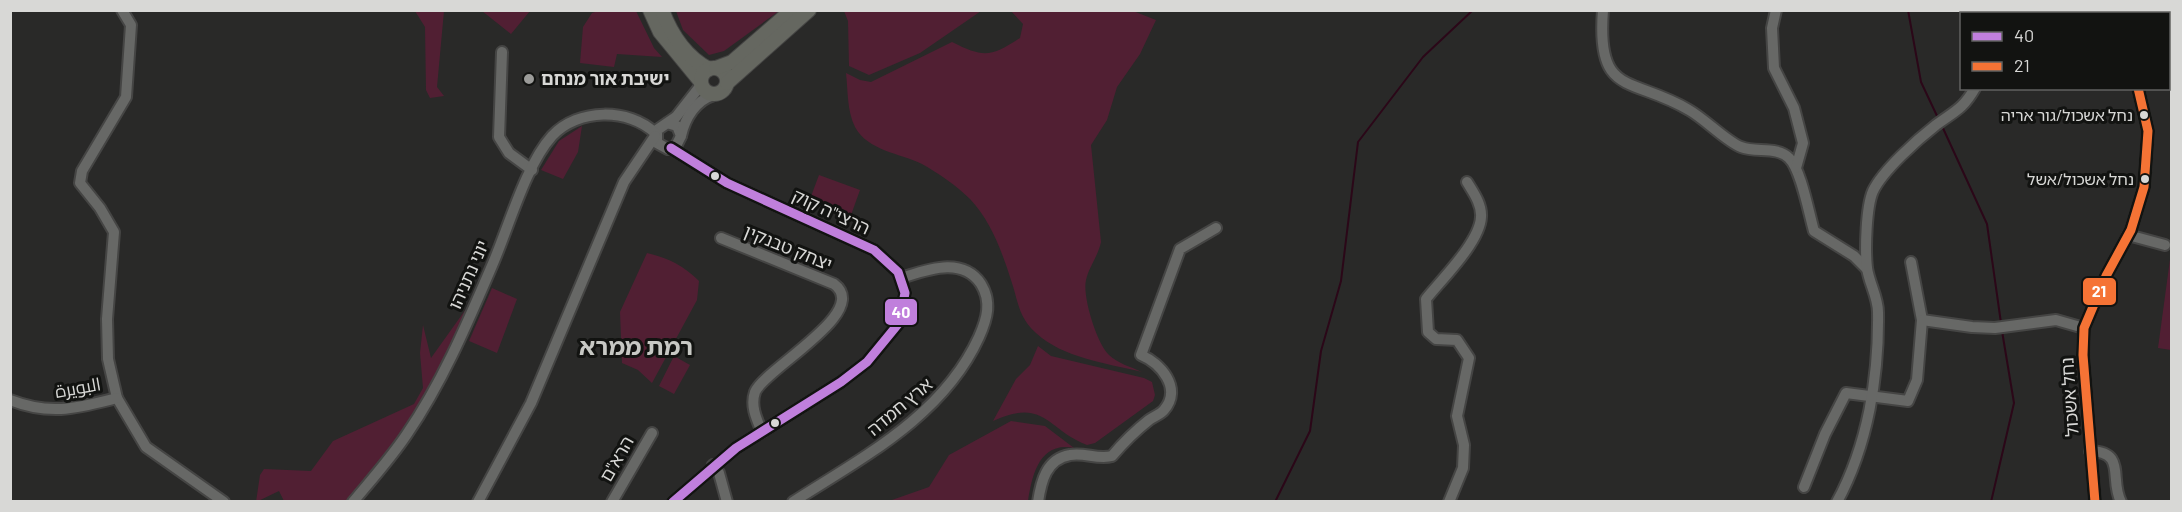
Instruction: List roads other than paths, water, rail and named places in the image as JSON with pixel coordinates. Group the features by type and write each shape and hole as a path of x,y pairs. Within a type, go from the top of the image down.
{"main road":[{"path":"650,10 660,32 706,92 714,94 723,91 727,83 809,10"},
{"path":"662,10 677,40 693,58 723,72 727,83"},
{"path":"701,83 703,74 712,68 732,62 792,10"}],"street":[{"path":"122,10 132,25 126,97 82,171 80,183 100,208 114,232 107,319 108,359 117,398 146,447 224,501"},
{"path":"1603,10 1603,55 1613,75 1627,85 1676,102 1708,121 1739,147 1756,151 1776,151 1789,157 1796,168 1814,231 1854,256 1867,269"},
{"path":"1776,10 1772,28 1774,68 1794,108 1803,142 1796,168"},
{"path":"502,52 499,136 509,153 532,170"},
{"path":"478,501 531,403 614,202 630,172 660,129 676,117 701,83"},
{"path":"1837,501 1854,471 1864,440 1877,355 1878,309 1867,269 1867,228 1873,191 1898,160 1935,125 1965,107 1974,90"},
{"name":"נחל אשכול","path":"2096,501 2083,355 2084,328 2106,276 2128,235 2144,187 2149,144 2138,90"},
{"path":"630,172 653,152 668,148 680,138 686,121 698,103 714,94"},
{"name":"יוני נתניהו","path":"353,501 395,451 428,400 476,301 545,144 554,134 583,117 606,115 628,117 660,129"},
{"name":"הרצי\"ה קוק","path":"697,164 680,138 676,126 660,129 657,143 697,164 726,183 874,250 892,265 901,278"},
{"path":"1449,501 1463,468 1464,445 1457,416 1469,358 1456,340 1436,339 1428,332 1425,299 1458,260 1479,229 1481,215 1476,196 1467,182"},
{"path":"1038,501 1044,473 1054,462 1070,455 1112,456 1126,439 1165,409 1171,391 1165,372 1155,360 1141,355 1180,249 1216,228"},
{"path":"2128,235 2165,245"},
{"name":"יצחק טבנקין","path":"721,238 834,284 841,289 839,308 821,334 768,375 758,386 754,406 762,432"},
{"path":"1804,487 1825,434 1846,393 1908,401 1917,380 1922,320 1911,262"},
{"name":"ארץ חמדה","path":"793,501 910,424 948,387 974,349 987,316 988,305 976,279 961,269 943,267 901,278"},
{"path":"673,501 713,465 842,382 878,352 899,323 905,293 901,278"},
{"path":"1922,320 1995,328 2056,320 2084,328"},
{"name":"البويرة","path":"10,400 52,411 77,408 117,398"},
{"name":"הרא\"ם","path":"612,501 652,433"},
{"path":"2090,451 2108,454 2113,459 2121,501"},
{"path":"713,465 719,473 727,501"}],"waterway":[{"path":"1275,502 1310,431 1321,351 1341,281 1358,142 1423,57 1473,10"},
{"path":"1908,10 1921,82 1938,118"},
{"path":"1942,126 1987,224 2001,323"},
{"path":"1991,502 2014,403 2002,331"}],"place":[{"name":"ישיבת אור מנחם","path":"529,79"},
{"name":"נחל אשכול/גור אריה","path":"2144,115"},
{"name":"נחל אשכול/אשל","path":"2145,179"}],"district":[{"name":"רמת ממרא","path":"636,347"}]}
